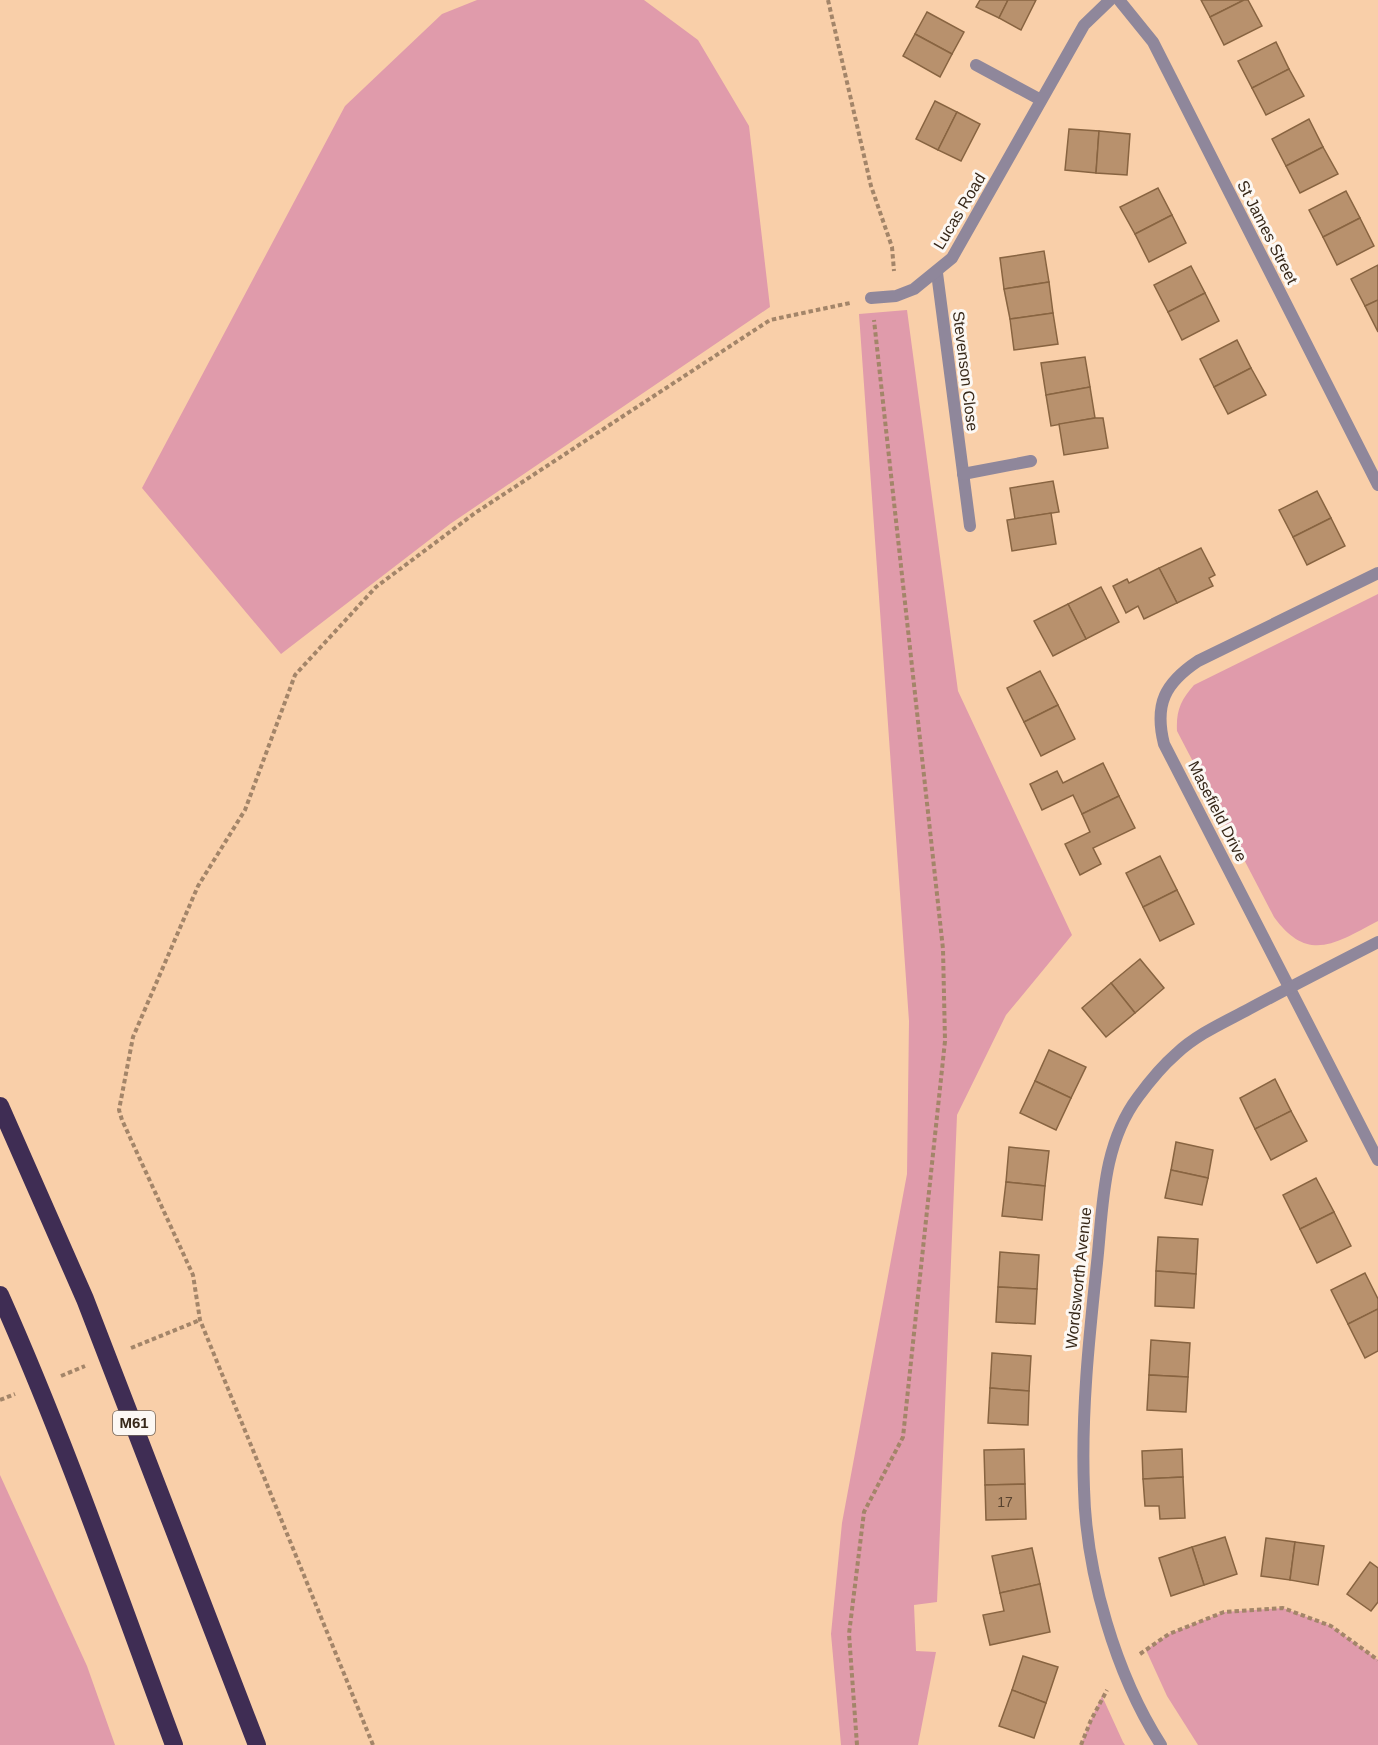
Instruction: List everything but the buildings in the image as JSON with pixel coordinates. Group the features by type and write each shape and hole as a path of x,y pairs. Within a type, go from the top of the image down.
{"highway":[{"name":"M61","path":"0,1106 85,1299 167,1506 257,1745"},
{"path":"0,1294 99,1541 174,1745"}],"street":[{"name":"Lucas Road","path":"871,298 896,296 914,290 937,273 952,258 1084,25 1110,0"},
{"name":"St James Street","path":"1119,0 1153,42 1378,485"},
{"path":"976,64 1041,100"},
{"name":"Stevenson Close","path":"937,273 970,526"},
{"path":"963,474 1031,461"},
{"name":"Masefield Drive","path":"1378,573 1198,661 1182,672 1172,683 1164,695 1160,710 1160,727 1164,744 1378,1160"},
{"name":"Wordsworth Avenue","path":"1161,1745 1136,1702 1121,1667 1094,1566 1084,1491 1087,1359 1103,1188 1110,1155 1120,1127 1136,1100 1177,1052 1209,1030 1378,942"}],"path":[{"path":"828,0 871,186 892,247 896,296"},
{"path":"373,1745 200,1320 193,1275 119,1110 133,1037 198,886 245,810 295,675 376,587 485,506 770,320 871,298 943,949 945,1041 903,1437 864,1512 849,1634 857,1745"},
{"path":"130,1349 200,1320"},
{"path":"54,1378 87,1366"},
{"path":"0,1400 22,1391"},
{"path":"1081,1745 1102,1696 1121,1667 1169,1634 1224,1612 1283,1608 1331,1626 1378,1660"}],"shaded area":[{"path":"477,0 644,0 698,40 749,126 770,307 450,524 281,654 142,488 345,106 442,14"},
{"path":"907,310 958,691 1072,935 1006,1015 957,1115 937,1602 914,1605 916,1651 936,1652 918,1745 841,1745 831,1634 842,1523 907,1174 909,1021 859,314"},
{"path":"1378,594 1378,921 1336,942 1311,945 1299,941 1287,932 1274,917 1177,731 1177,717 1183,701 1194,685"},
{"path":"0,1475 87,1666 115,1745 0,1745"},
{"path":"1283,1608 1331,1626 1378,1660 1378,1745 1198,1745 1167,1696 1146,1650 1169,1634 1224,1612"},
{"path":"1102,1696 1123,1742 1125,1745 1081,1745"}]}
